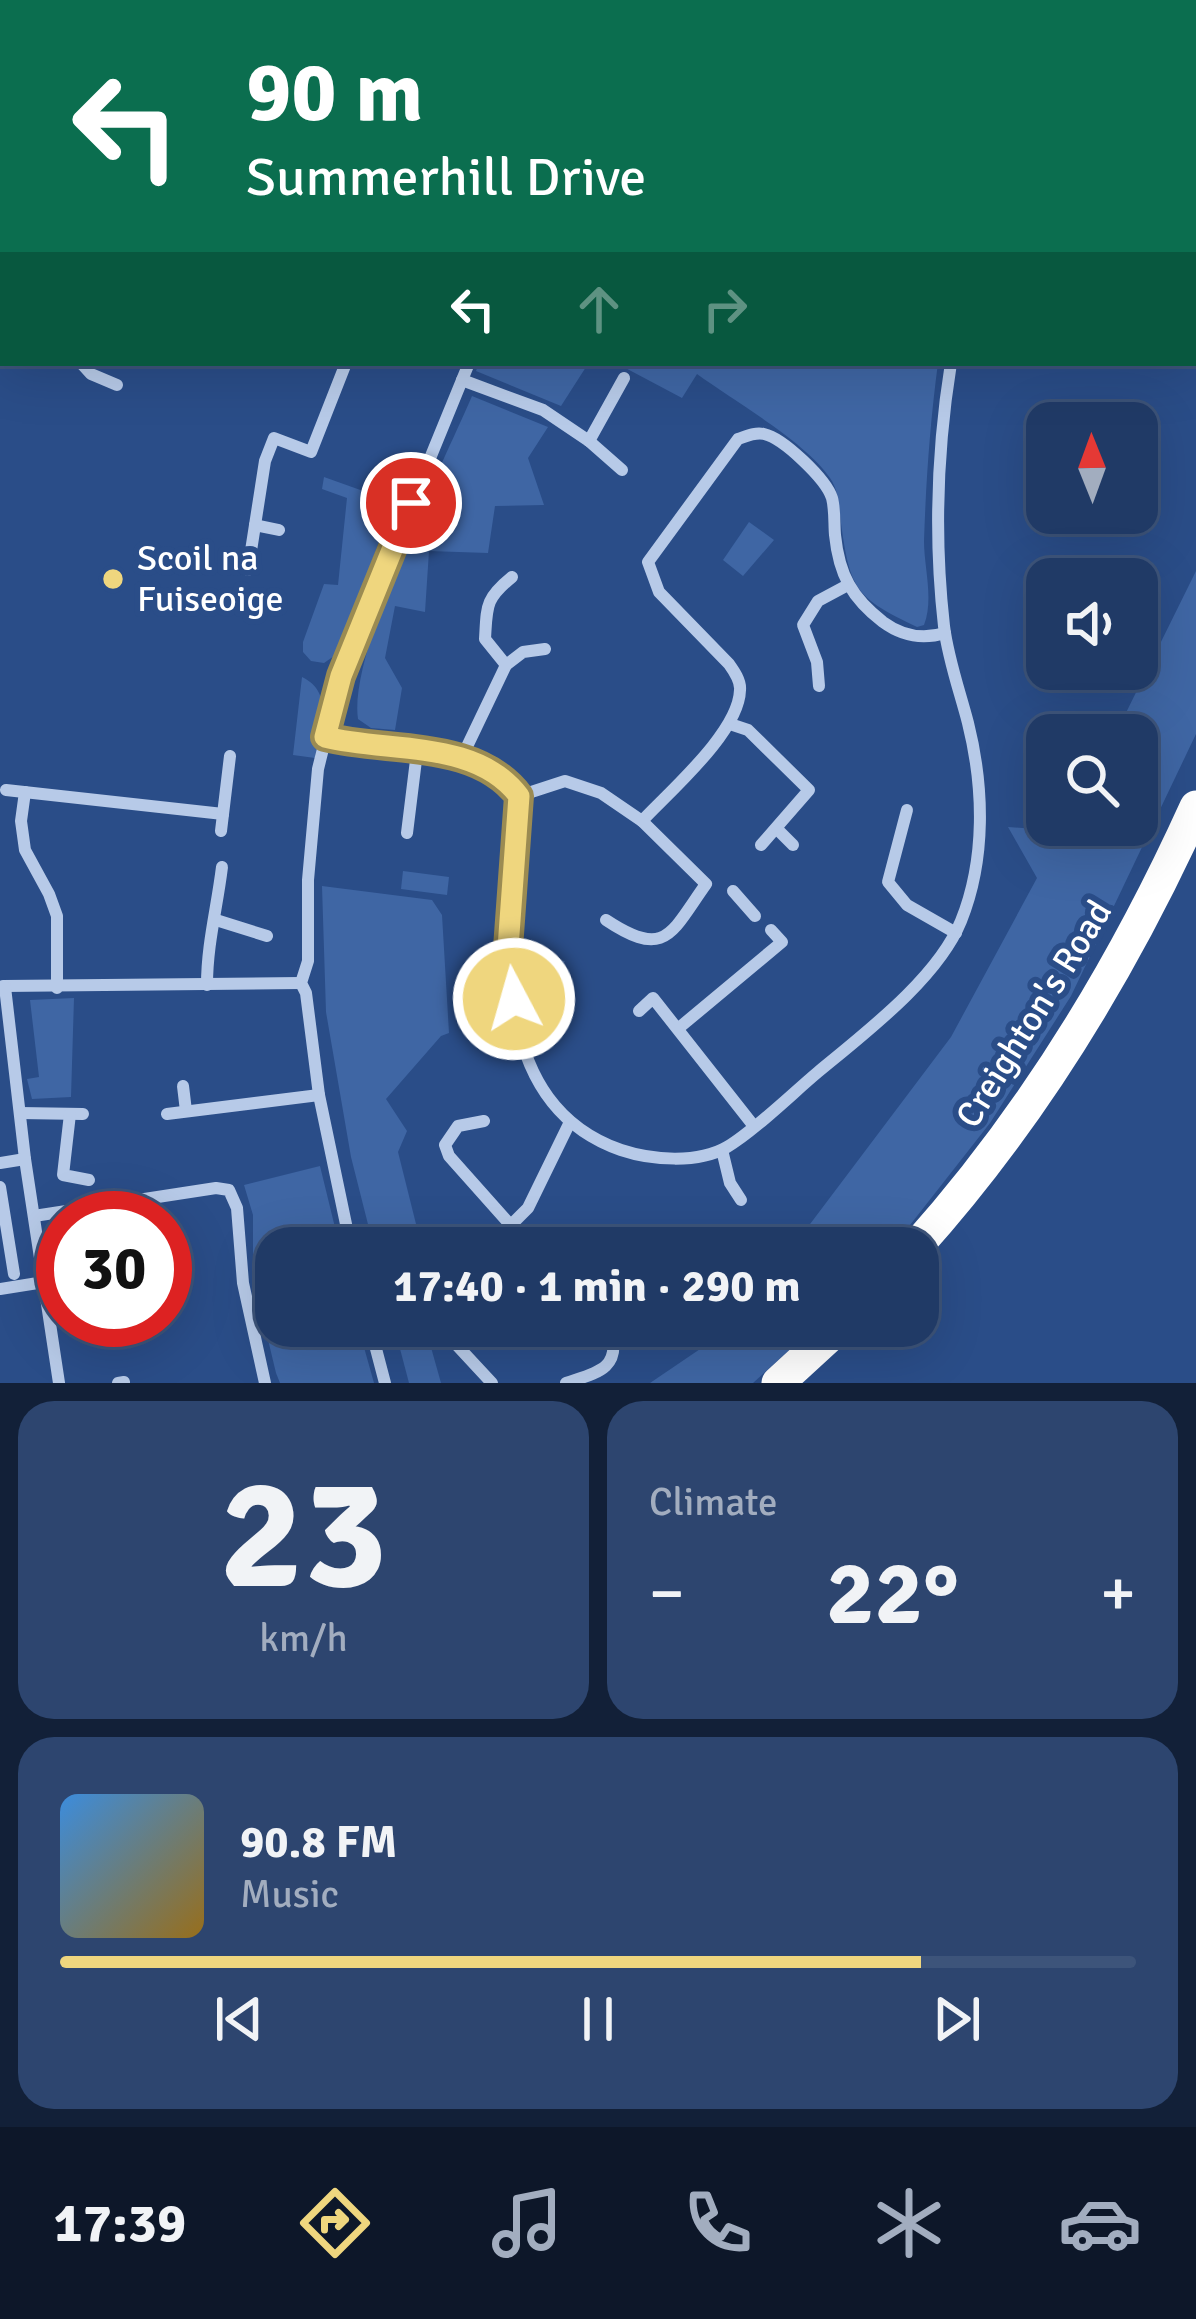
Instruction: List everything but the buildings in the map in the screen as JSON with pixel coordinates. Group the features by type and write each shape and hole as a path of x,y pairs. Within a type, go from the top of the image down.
{"highway":[{"name":"Creighton's Road","path":"932,1227 1047,1078 1138,924 1196,807"},
{"path":"778,1383 817,1347"}],"street":[{"path":"84,366 117,385"},
{"path":"248,570 265,460 274,438 311,452 345,366"},
{"path":"347,1227 301,983 308,961 308,880 318,770 341,676 468,366"},
{"path":"325,737 462,757 503,776 519,796 508,948 514,999 541,1089 570,1122 600,1142 641,1156 682,1158 722,1150 894,1007 956,933 975,873 980,802 970,731 945,633 938,502 951,366"},
{"path":"589,441 624,379"},
{"path":"462,380 543,410 622,470"},
{"path":"642,821 730,724 740,691 729,664 659,592 647,562 738,439 759,432 775,438 818,476 832,497 836,547 846,586 858,603 896,632 928,637 945,633"},
{"path":"255,525 279,530"},
{"path":"506,665 485,640 486,625 490,596 512,577"},
{"path":"819,686 818,662 803,626 818,601 846,586"},
{"path":"462,757 506,665 523,652 545,649"},
{"path":"730,724 748,730 808,790 761,844"},
{"path":"407,833 417,752"},
{"path":"221,831 230,756"},
{"path":"519,796 565,782 601,793 642,821 706,884 670,933 649,942 637,940 606,920"},
{"path":"6,790 223,814"},
{"path":"25,792 21,821 25,850 57,916 57,988"},
{"path":"907,810 888,882 908,905 956,933"},
{"path":"777,829 793,845"},
{"path":"207,985 207,944 216,920 222,867"},
{"path":"733,891 755,916"},
{"path":"216,920 267,936"},
{"path":"680,1028 782,941 771,930"},
{"path":"36,1229 3,986 301,983"},
{"path":"640,1010 653,998 753,1125"},
{"path":"183,1086 186,1111"},
{"path":"167,1114 319,1095"},
{"path":"20,1113 76,1114 63,1175 88,1180"},
{"path":"484,1121 458,1126 446,1145 461,1171 510,1226 528,1208 570,1122"},
{"path":"722,1150 730,1183 741,1200"},
{"path":"0,1163 25,1159"},
{"path":"0,1186 9,1271"},
{"path":"34,1216 229,1190 237,1208 243,1283 266,1383"},
{"path":"0,1289 36,1283"},
{"path":"54,1347 59,1383"},
{"path":"376,1347 385,1383"},
{"path":"459,1347 492,1383"},
{"path":"566,1383 607,1369 613,1360 612,1347"}],"shaded area":[{"path":"478,366 589,366 561,406 476,371"},
{"path":"622,366 938,366 926,496 924,625 917,627 897,617 860,590 848,564 835,488 819,464 697,374 682,398"},
{"path":"472,396 548,427 528,458 544,505 495,506 488,553 429,551 425,612 395,606 385,658 402,688 395,730 371,728 358,719 368,650 400,558"},
{"path":"324,477 394,502 337,654 324,663 311,661 303,652 303,642 324,584 338,585 347,498 322,489"},
{"path":"749,522 774,540 743,576 723,560"},
{"path":"1196,571 1196,734 1158,814 1158,714 1125,714 1137,690 1158,690 1158,648"},
{"path":"302,677 319,692 322,702 315,758 293,755"},
{"path":"1008,827 1026,828 1026,846 1143,846 1071,996 990,1123 908,1227 808,1227 951,1037 1037,878"},
{"path":"403,871 449,877 447,895 401,889"},
{"path":"322,886 432,900 442,915 449,1033 441,1036 386,1099 407,1131 398,1152 416,1227 369,1227 351,1157 326,1012"},
{"path":"522,955 565,961 548,993 532,992"},
{"path":"74,998 71,1097 32,1099 27,1079 39,1077 30,1000"},
{"path":"320,1166 335,1227 255,1227 255,1285 253,1215 244,1185"},
{"path":"270,1347 364,1347 374,1383 280,1383"},
{"path":"400,1347 431,1347 441,1383 409,1383"},
{"path":"703,1347 793,1347 753,1383 650,1383"}],"place":[{"name":"Scoil na Fuiseoige","path":"113,579"}],"route":[{"path":"411,503 341,676 325,737 462,757 503,776 519,796 508,948 514,999"}]}
